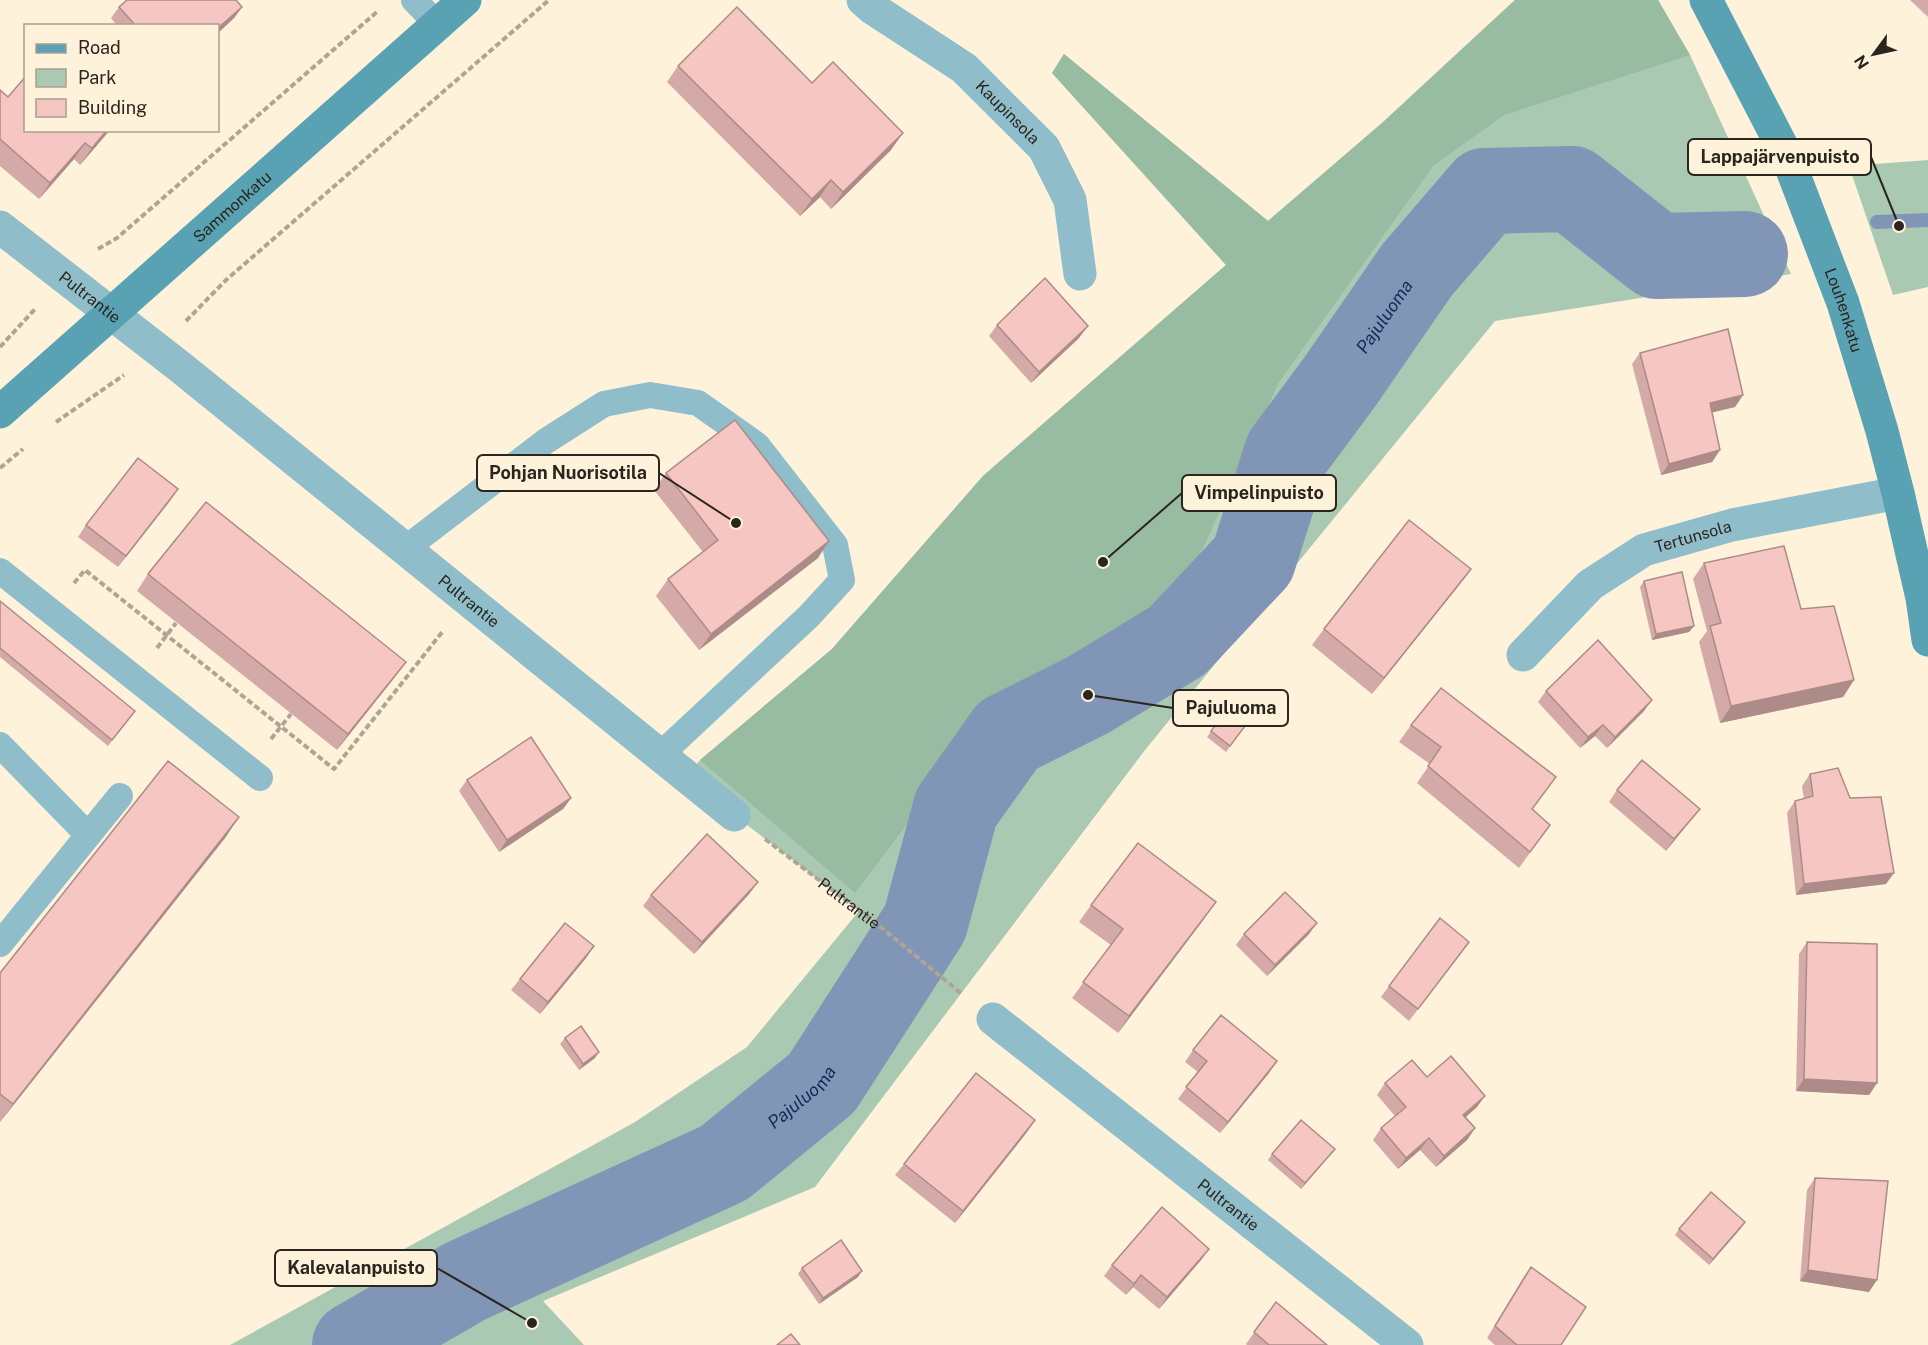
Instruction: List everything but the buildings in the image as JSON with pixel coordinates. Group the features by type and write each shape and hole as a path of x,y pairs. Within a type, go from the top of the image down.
{"street":[{"name":"Sammonkatu","path":"0,412 112,314 200,232 465,0"},
{"name":"Kaupinsola","path":"863,0 964,68 1044,148 1071,200 1080,274"},
{"name":"Louhenkatu","path":"1706,0 1786,154 1843,303 1882,430 1898,493 1922,598 1928,640"},
{"name":"Pultrantie","path":"0,227 112,314 734,814"},
{"name":"Tertunsola","path":"1523,655 1590,585 1644,550 1732,525 1898,493"},
{"name":"Pultrantie","path":"993,1019 1407,1345"}],"lane":[{"path":"414,0 437,24"},
{"path":"405,549 546,441 603,404 650,395 698,403 757,445 835,545 842,580 809,616 660,755"},
{"path":"0,571 261,778"},
{"path":"0,746 88,835"},
{"path":"0,944 120,796"}],"path":[{"path":"51,426 129,372 180,327 226,280 549,0"},
{"path":"0,346 86,256 117,238 381,8"},
{"path":"0,468 26,447"},
{"path":"51,612 85,570 334,769 468,600"},
{"name":"Pultrantie","path":"734,814 938,974"}],"green space":[{"path":"1515,0 1658,0 1690,55 1791,274 1495,321 1145,750 815,1187 543,1301 584,1345 230,1345 635,1122 747,1047 859,911 687,776 700,760 832,649 983,476 1226,265 1052,73 1064,54 1268,221 1382,123"},
{"path":"1515,0 1658,0 1690,55 1504,115 1433,166 1279,382 1187,583 1010,702 946,773 855,893 700,760 832,649 983,476 1226,265 1052,73 1064,54 1268,221 1382,123"},
{"path":"1928,160 1928,287 1893,295 1849,166"}],"waterway":[{"name":"Pajuluoma","path":"355,1345 466,1281 724,1163 822,1083 925,923 956,808 1008,735 1088,695 1177,641 1253,560 1287,453 1339,383 1417,270 1485,191 1572,189 1657,256 1745,254"},
{"name":"Pajuluoma","path":"1877,222 1928,220"}],"place":[{"name":"Lappajärvenpuisto","path":"1899,226"},
{"name":"Pohjan Nuorisotila","path":"736,523"},
{"name":"Vimpelinpuisto","path":"1103,562"},
{"name":"Pajuluoma","path":"1088,695"},
{"name":"Kalevalanpuisto","path":"532,1323"}]}
